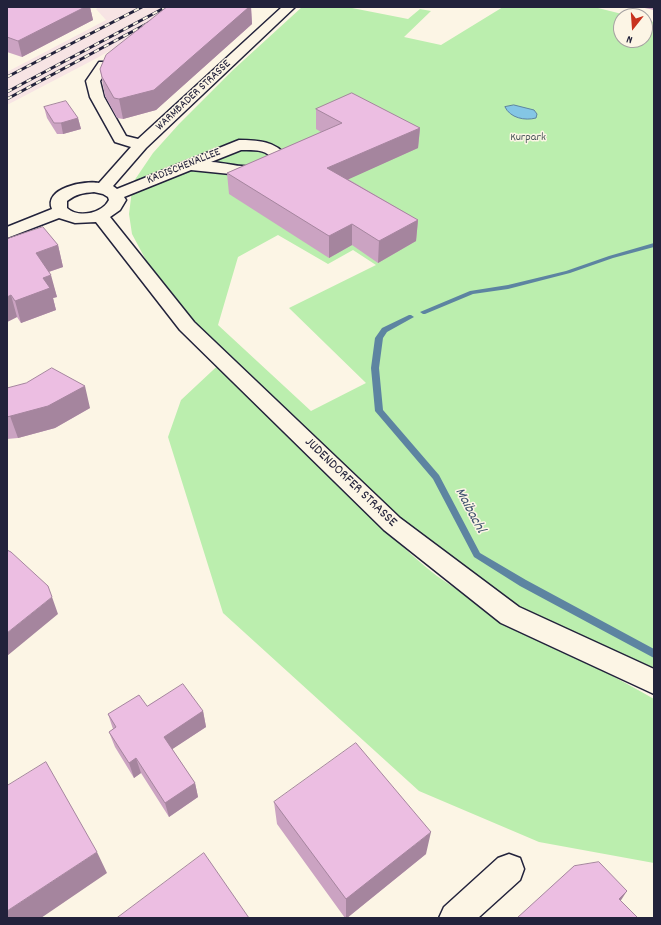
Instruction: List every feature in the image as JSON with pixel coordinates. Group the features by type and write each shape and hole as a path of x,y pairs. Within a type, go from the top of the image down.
{"street":[{"name":"WARMBADER STRASSE","path":"60,212 65,216 81,219 100,216 107,213 116,204 116,191 141,146 289,7"},
{"path":"104,65 93,81 98,97 120,139 141,146"},
{"name":"KADISCHENALLEE","path":"116,191 239,145 257,145 274,151 279,157 272,164 257,172 188,165"},
{"path":"7,233 60,212 58,202 67,193 84,188 116,191"},
{"name":"JUDENDORFER STRASSE","path":"100,216 187,326 392,524 510,615 654,682"},
{"path":"455,918 509,869"}],"shaded area":[{"path":"99,7 188,7 97,58 7,105 7,72 106,20 96,9"}],"green space":[{"name":"Kurpark","path":"302,7 347,7 408,19 420,9 431,11 404,37 441,45 503,7 594,7 613,12 613,48 653,48 654,22 654,671 512,606 408,528 391,536 437,576 489,610 654,699 654,863 539,842 419,791 223,613 168,437 181,400 227,357 156,279 132,234 129,214 134,181 153,153 179,124 233,70","holes":["278,235 328,264 353,250 376,265 289,308 366,383 311,411 218,325 238,257"]}],"water":[{"path":"514,105 534,110 537,114 536,118 523,119 510,114 505,107"}],"building":[{"path":"7,7 85,7 18,41 7,37"},
{"path":"167,7 249,7 154,90 119,99 114,98 102,77 100,69 106,55"},
{"path":"352,93 420,128 327,168 418,220 379,241 352,224 329,236 227,173 342,123 316,109"},
{"path":"66,101 78,118 61,123 54,123 44,107"},
{"path":"43,227 58,245 36,253 51,275 43,278 50,288 15,301 11,295 7,297 7,239"},
{"path":"52,368 85,386 48,406 7,417 7,388 26,383"},
{"path":"7,550 48,586 52,597 7,633"},
{"path":"183,684 203,711 164,737 195,783 165,803 136,758 129,763 109,732 116,727 108,714 139,695 147,706"},
{"path":"356,743 431,832 346,899 274,802"},
{"path":"46,762 97,852 7,911 7,786"},
{"path":"204,853 249,918 117,918"},
{"path":"599,862 627,891 619,899 638,918 517,918 574,866"}],"waterway":[{"name":"Maibachl","path":"423,312 472,292 508,287 568,272 611,257 654,245"},
{"name":"Maibachl","path":"411,317 384,330 379,338 375,368 379,411 436,477 477,555 523,583 654,654"}],"railway":[{"path":"7,77 142,7"},
{"path":"7,92 166,7"},
{"path":"7,99 152,21"}]}
